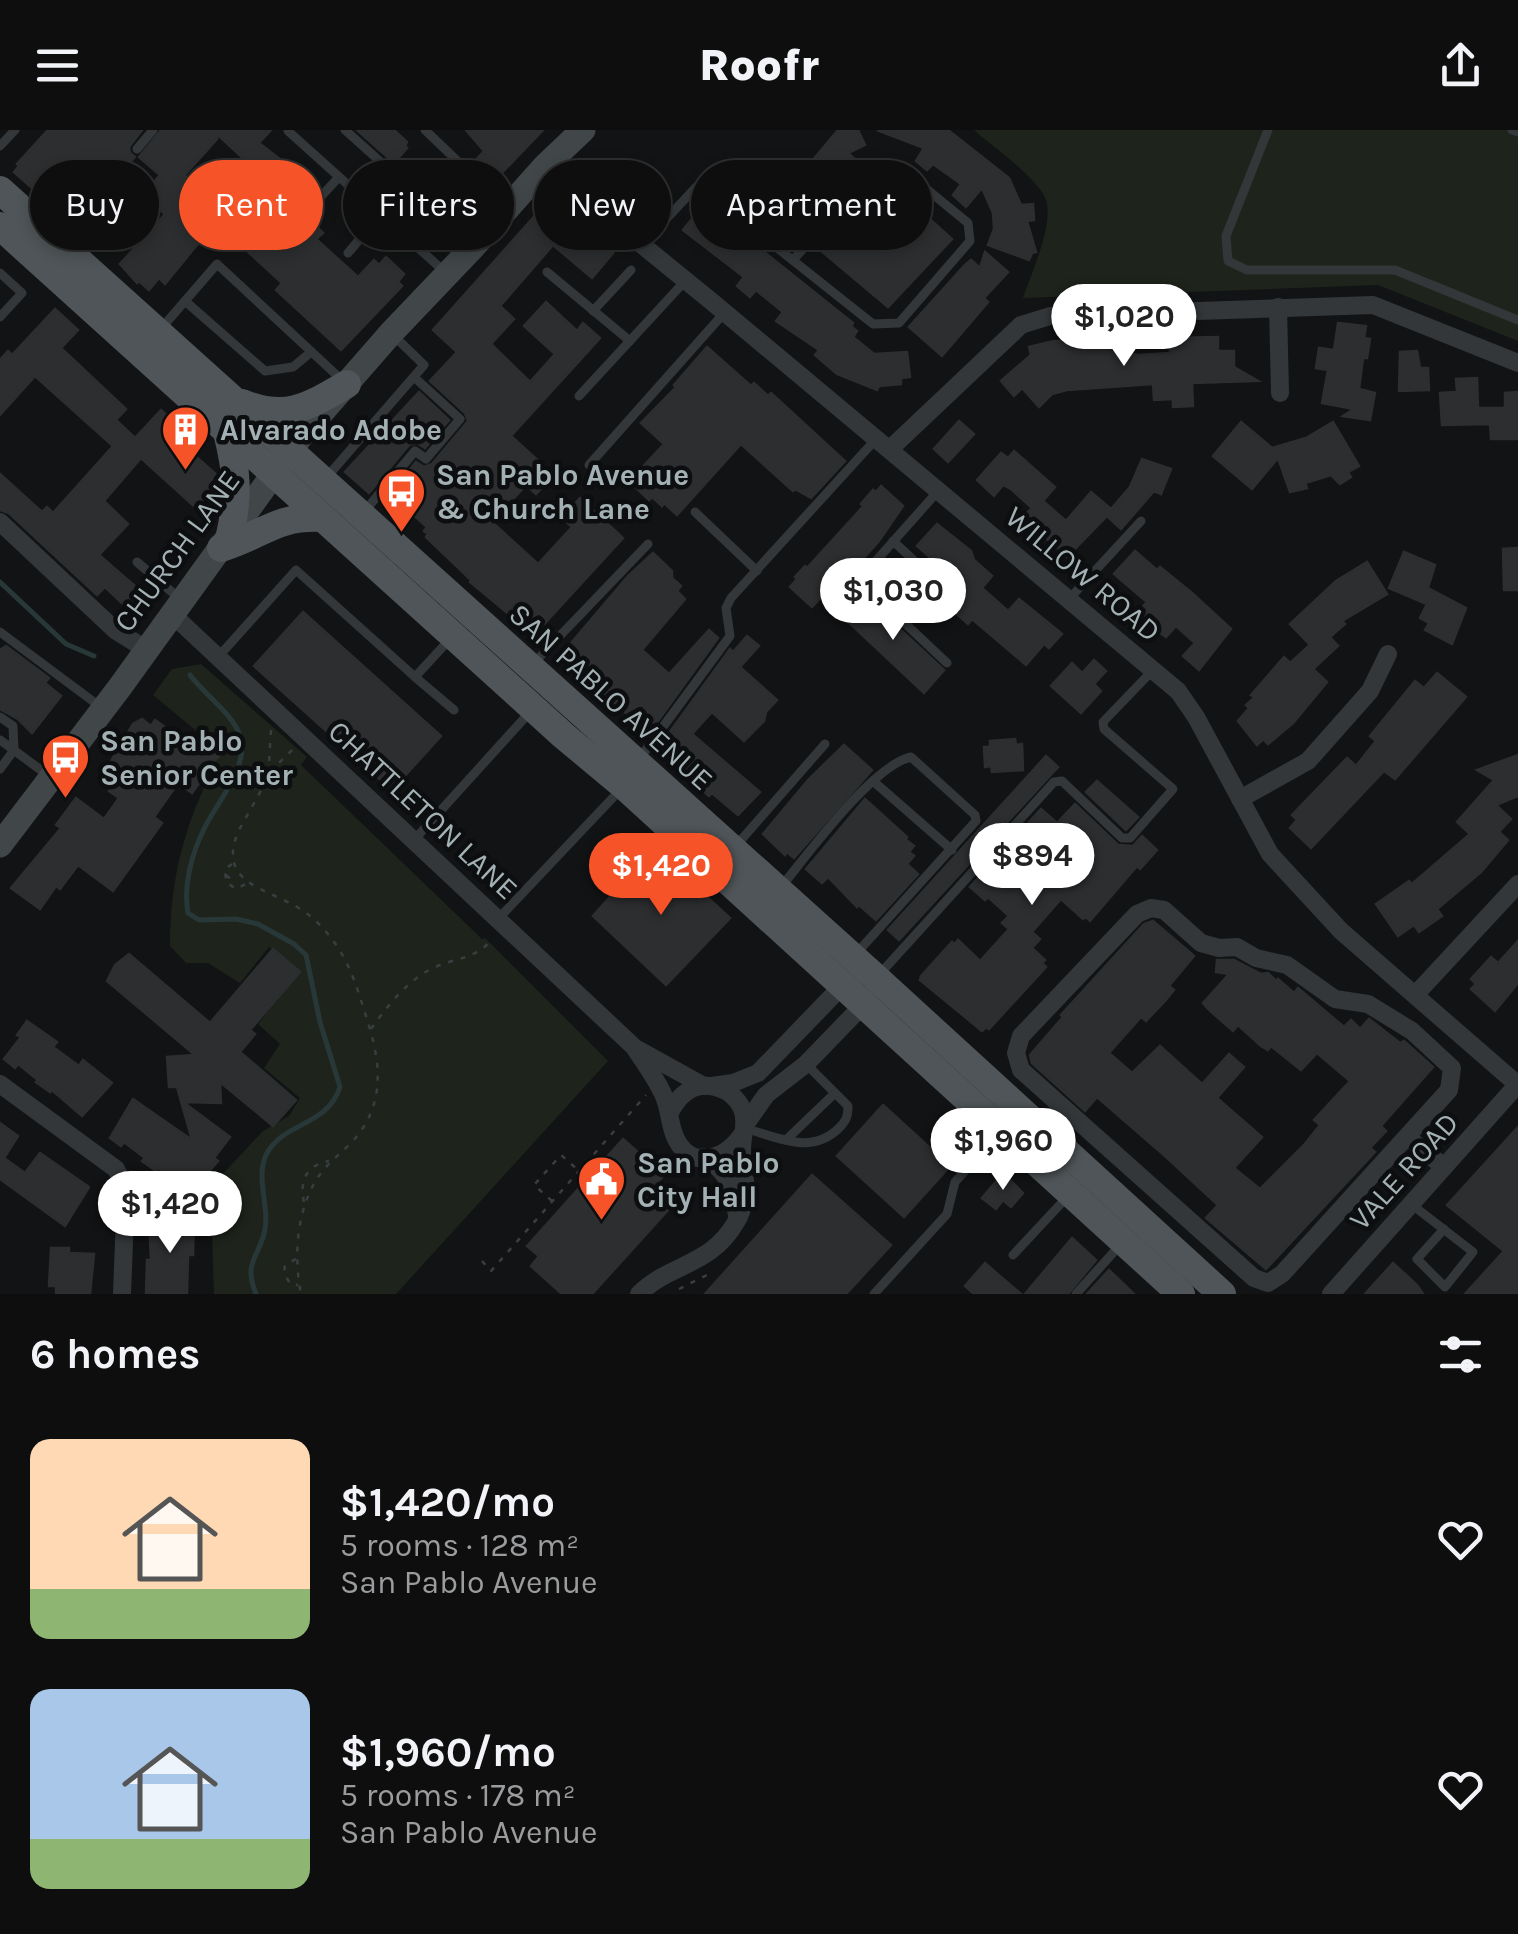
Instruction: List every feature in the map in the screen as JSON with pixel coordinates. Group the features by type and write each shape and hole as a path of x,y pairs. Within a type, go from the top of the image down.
{"main road":[{"name":"SAN PABLO AVENUE","path":"0,190 68,270 273,474 533,708 732,850 1222,1294"},
{"name":"SAN PABLO AVENUE","path":"0,226 68,270 76,282 133,331 157,333 237,401 538,674 752,905 1182,1294"},
{"path":"237,401 268,414 289,412 346,384"},
{"path":"227,432 237,472 238,497 225,541 252,538 285,519 322,518"},
{"path":"453,636 464,633 486,645 524,678 535,682 538,674"}],"street":[{"name":"CHURCH LANE","path":"550,160 576,132"},
{"name":"CHURCH LANE","path":"514,201 534,178"},
{"name":"CHURCH LANE","path":"0,846 291,450 391,333 470,250"},
{"name":"WILLOW ROAD","path":"649,250 1178,691 1270,854 1341,930 1518,1085"},
{"path":"883,444 1021,325 1050,316 1373,305 1518,362"},
{"path":"1278,308 1280,393"},
{"path":"0,522 115,630 147,650"},
{"name":"CHATTLETON LANE","path":"178,608 219,656 634,1046 707,1086"},
{"path":"1240,799 1308,761 1370,691 1388,654"},
{"path":"1416,994 1518,884"},
{"path":"1150,908 1164,910 1201,943 1219,948 1237,946 1256,958 1287,965 1335,999 1368,1004 1412,1031 1452,1068 1449,1090 1408,1138 1282,1274 1268,1284 1254,1278 1021,1070 1016,1053 1021,1036 1137,914 1150,908"},
{"path":"738,1220 725,1172 682,1148 672,1128 670,1112 683,1094 733,1083 758,1072 876,978"},
{"path":"703,1158 728,1152 766,1095 806,1064 852,996 876,978"},
{"name":"CHATTLETON LANE","path":"634,1046 670,1112"},
{"path":"0,1084 116,1169 126,1190 122,1294"},
{"name":"VALE ROAD","path":"1331,1294 1518,1085"},
{"path":"639,1294 655,1278 696,1263 717,1248 738,1220 746,1192 744,1113 731,1093 707,1086"},
{"path":"1408,1138 1444,1167"}],"lane":[{"path":"0,146 15,130"},
{"path":"137,149 153,130"},
{"path":"345,130 378,160"},
{"path":"425,130 457,160"},
{"path":"1268,130 1226,236 1228,261 1248,270 1396,270 1518,320"},
{"path":"288,132 343,181"},
{"path":"671,213 698,185 873,324 899,322 970,241 968,223 896,164 875,168 794,260"},
{"path":"323,194 339,177"},
{"path":"68,270 85,250"},
{"path":"421,250 447,274"},
{"path":"157,333 218,264 346,384"},
{"path":"593,311 631,270"},
{"path":"0,272 22,293 0,317"},
{"path":"547,272 630,341"},
{"path":"579,396 686,280"},
{"path":"185,301 265,372 293,367 312,352"},
{"path":"589,465 725,312"},
{"path":"324,480 424,365 391,333"},
{"path":"362,514 415,450 426,460 460,419 414,377"},
{"path":"498,919 630,775 730,636 726,608 883,444"},
{"path":"938,490 859,580 947,663"},
{"path":"696,512 758,571"},
{"path":"1070,598 1141,521"},
{"path":"893,541 951,595"},
{"path":"538,674 648,544"},
{"path":"137,562 178,608"},
{"path":"219,656 296,570 454,710"},
{"path":"0,632 103,709"},
{"path":"415,677 453,636"},
{"path":"876,978 1054,782 1062,781 1122,838 1130,838 1173,789 1104,729 1104,722 1154,669"},
{"path":"414,840 533,708"},
{"path":"0,717 13,726 14,750 0,769"},
{"path":"0,740 51,778"},
{"path":"732,850 825,744"},
{"path":"752,905 777,891 873,781 902,759 911,757 975,815 976,821 852,958"},
{"path":"873,781 952,850"},
{"path":"744,1128 786,1140 817,1143 844,1123 848,1106 806,1064"},
{"path":"786,1140 835,1093"},
{"path":"874,1294 947,1214 955,1182 1001,1131"},
{"path":"1013,1255 1070,1194"},
{"path":"1412,1204 1444,1229 1473,1252 1445,1287 1417,1259 1444,1229"},
{"path":"1076,1294 1123,1242"}],"path":[{"path":"271,728 273,769"},
{"path":"294,749 273,769 234,840 233,864 248,883 301,909 333,940 352,973 379,1068 374,1106 352,1142 330,1161 315,1182 305,1204"},
{"path":"233,864 224,874 226,882 236,889 248,883"},
{"path":"224,874 233,880"},
{"path":"370,1030 398,995 428,970 445,962 469,959 490,942"},
{"path":"482,1261 491,1272 649,1092"},
{"path":"553,1201 534,1185 561,1155 579,1171"},
{"path":"300,1294 297,1259 305,1204 303,1181 314,1165 330,1161"},
{"path":"297,1259 285,1265 284,1272 290,1284 299,1285"}],"shaded area":[{"path":"974,130 1518,130 1518,341 1378,285 1023,298 1044,236 1046,200 1025,173"},
{"path":"201,664 307,757 301,765 485,938 608,1061 396,1294 214,1294 212,1233 219,1178 263,1131 289,1116 300,1098 264,1068 280,1044 258,1024 299,972 269,947 240,983 208,963 186,963 170,946 173,894 183,846 199,799 222,752 153,695 172,669"}],"building":[{"path":"48,130 142,130 129,147 135,157 132,160 30,160 30,186 14,172"},
{"path":"161,130 271,130 259,143 281,160 245,160 217,134 198,160 179,160 179,250 193,250 165,284 159,278 149,290 120,264 133,250 159,250 159,221 165,214 159,209 159,160 139,157"},
{"path":"357,130 394,130 407,142 407,148 397,160 391,160"},
{"path":"466,130 543,130 514,160 476,160 484,151"},
{"path":"838,130 858,130 865,145 848,153 856,160 813,160"},
{"path":"877,130 948,130 1009,178 1021,205 1033,204 1034,220 1027,221 1036,252 1029,260 988,245 994,229 993,213 982,188 966,207 953,195 961,184 932,165 932,160 917,160 924,148"},
{"path":"534,217 534,250 549,250 500,306 514,319 491,344 530,382 555,354 524,326 546,302 577,331 583,323 600,338 511,436 554,475 536,494 526,485 492,522 538,564 572,527 562,518 580,498 623,538 534,635 470,582 426,537 427,527 390,494 416,462 424,467 432,464 468,421 465,413 430,381 457,352 433,330 504,250 514,250 514,239"},
{"path":"691,220 691,236 683,230"},
{"path":"932,221 952,239 888,307 820,250 932,250"},
{"path":"323,245 358,277 374,260 379,265 386,257 404,274 398,282 402,286 341,350 276,290 282,283 246,250 323,250"},
{"path":"559,250 613,253 592,278"},
{"path":"709,250 762,250 853,323 851,326 857,331 853,337 874,354 907,352 910,377 901,378 901,384 879,386 877,390 837,374 815,355 819,350 776,321 783,312 756,290 750,297 737,286 744,277"},
{"path":"985,252 1008,272 942,356 909,327 971,260 980,268"},
{"path":"55,309 78,330 61,348 126,409 116,420 135,438 161,410 174,422 166,430 218,476 218,484 196,508 141,458 104,501 128,524 99,555 142,592 127,608 105,587 97,595 9,513 0,510 0,474 42,512 47,507 53,513 113,446 35,376 0,415 0,360 8,351 12,355"},
{"path":"1338,323 1366,326 1364,338 1370,339 1359,389 1375,393 1370,420 1343,416 1354,409 1322,403 1328,370 1316,368 1319,348 1334,350"},
{"path":"1218,337 1218,351 1234,351 1234,367 1258,381 1192,383 1193,406 1173,407 1173,399 1154,400 1153,384 1067,390 1052,394 1039,407 1022,388 1014,396 1001,381 1031,355 1029,347 1054,341 1131,341 1132,354 1139,355 1170,353 1170,338"},
{"path":"707,347 751,386 754,383 768,396 771,393 845,461 811,498 793,491 741,444 677,515 664,503 662,506 652,497 649,500 632,484 639,477 636,474 664,444 641,423"},
{"path":"1417,351 1420,368 1428,368 1429,390 1399,391 1400,352"},
{"path":"1477,378 1478,408 1505,408 1505,393 1518,392 1518,439 1491,439 1490,424 1442,425 1440,393 1457,392 1456,379"},
{"path":"419,392 449,420 425,448 417,443 409,445 369,493 345,472"},
{"path":"959,421 974,434 948,462 934,449"},
{"path":"1241,422 1272,448 1306,438 1333,422 1359,466 1348,472 1351,477 1340,484 1331,475 1290,492 1278,458 1252,489 1213,456"},
{"path":"1014,451 1055,487 1043,501 1066,521 1091,492 1111,509 1130,487 1142,459 1171,469 1161,494 1154,491 1121,529 1107,516 1067,557 1037,530 1041,526 1027,513 1032,508 1011,489 1003,485 994,496 977,480 1001,453 1008,458"},
{"path":"881,486 903,506 879,541 839,585 835,582 812,607 790,587 795,577 858,512 873,490 876,492"},
{"path":"937,524 971,551 974,560 992,576 982,588 1008,611 1019,599 1062,634 1049,648 1044,644 1026,665 972,619 968,624 950,608 962,595 956,588 960,584 917,546"},
{"path":"1518,548 1518,590 1504,590 1503,549"},
{"path":"1135,551 1192,593 1231,629 1199,670 1183,656 1195,643 1176,626 1166,637 1136,614 1147,602 1114,574"},
{"path":"1404,552 1435,565 1428,588 1466,608 1452,644 1425,630 1429,623 1420,618 1427,604 1389,588"},
{"path":"653,553 672,571 672,578 681,586 677,591 685,599 642,650 669,674 709,630 718,638 655,725 652,722 648,726 643,721 637,723 561,655 628,576"},
{"path":"1367,562 1387,594 1342,621 1345,624 1330,637 1338,646 1313,669 1327,682 1293,723 1268,744 1263,739 1257,745 1238,721 1255,697 1251,695 1284,657 1290,663 1310,645 1290,624 1336,581"},
{"path":"862,594 944,670 924,693 842,616"},
{"path":"303,612 441,736 392,790 254,666"},
{"path":"747,636 759,646 740,667 777,700 766,712 764,721 744,741 712,712 692,734 760,792 738,815 674,765 683,750 667,736 730,649 733,652"},
{"path":"6,646 49,678 45,683 61,696 32,733 0,709 0,650"},
{"path":"1094,660 1106,671 1094,684 1101,691 1081,713 1051,686 1072,663 1082,673"},
{"path":"1437,673 1466,697 1395,779 1384,771 1311,848 1290,828 1297,820 1292,815 1347,758 1356,766 1376,741 1370,736 1415,681 1424,688"},
{"path":"142,719 151,726 155,720 194,748 201,739 221,753 192,793 178,783 154,817 162,823 113,891 78,865 40,909 11,888 61,828 56,825 76,798 104,819 119,798 109,791 124,770 111,761 133,724"},
{"path":"1015,739 1016,745 1022,744 1023,770 992,772 991,766 985,767 984,747 990,747 990,741"},
{"path":"844,745 872,770 794,858 787,852 785,855 763,834 808,780"},
{"path":"1518,755 1518,796 1496,805 1511,819 1499,832 1508,840 1481,872 1437,909 1442,916 1419,932 1414,925 1398,936 1376,904 1409,881 1412,884 1470,834 1457,822 1494,780 1477,770"},
{"path":"1046,756 1058,767 899,940 888,930"},
{"path":"1097,781 1138,817 1126,830 1086,792"},
{"path":"865,799 914,846 909,852 914,856 907,864 918,874 876,920 828,877 822,883 806,869"},
{"path":"1075,804 1118,845 1133,846 1142,836 1157,850 1140,869 1137,866 1090,921 1061,899 1032,932 1040,939 1032,948 1045,960 1042,963 1046,967 989,1029 982,1031 920,980 921,976 952,942 958,940 980,961 1009,929 1002,923 1009,916 970,887 1041,809 1057,823"},
{"path":"651,851 730,918 666,985 593,916"},
{"path":"1153,921 1194,956 1169,986 1174,990 1165,1001 1146,1021 1141,1017 1109,1053 1132,1073 1160,1046 1202,1084 1229,1054 1244,1067 1217,1098 1262,1137 1234,1168 1260,1189 1304,1145 1320,1125 1314,1120 1350,1081 1317,1053 1301,1070 1271,1046 1268,1050 1261,1046 1238,1025 1233,1031 1208,1009 1203,1003 1229,974 1216,972 1217,960 1234,960 1261,974 1268,973 1294,993 1298,988 1344,1027 1351,1020 1360,1029 1369,1019 1400,1043 1404,1041 1433,1067 1381,1126 1386,1131 1370,1148 1375,1152 1266,1269 1206,1218 1218,1205 1165,1156 1097,1097 1085,1111 1032,1063 1030,1055 1061,1015 1144,924"},
{"path":"1518,941 1518,983 1495,1011 1471,989 1476,984 1471,979 1491,957 1498,963"},
{"path":"273,949 300,972 250,1030 255,1034 240,1052 296,1100 273,1126 220,1082 221,1103 183,1102 230,1137 214,1158 218,1161 189,1195 158,1168 156,1171 142,1161 145,1158 124,1142 121,1146 110,1138 133,1099 192,1140 177,1087 169,1087 167,1057 195,1055 107,981 115,965 129,954 210,1023"},
{"path":"27,1021 57,1042 53,1047 79,1066 83,1060 112,1083 82,1116 18,1064 15,1068 4,1059 21,1037 17,1035"},
{"path":"883,1105 950,1166 904,1217 837,1156"},
{"path":"0,1123 18,1136 4,1158 25,1173 40,1153 89,1187 65,1226 0,1179"},
{"path":"1518,1127 1518,1294 1465,1294 1504,1251 1447,1205"},
{"name":"San Pablo City Hall","path":"623,1139 664,1175 657,1183 677,1200 592,1294 562,1294 531,1266 539,1256 527,1246"},
{"path":"1003,1173 1023,1193 1011,1207 1003,1200 996,1209 982,1198"},
{"path":"812,1175 891,1245 846,1294 705,1294"},
{"path":"176,1217 194,1219 187,1294 146,1294 147,1260 151,1260 149,1221 176,1221"},
{"path":"1072,1238 1096,1260 1068,1294 1025,1294"},
{"path":"51,1248 94,1254 90,1294 56,1294 56,1286 49,1286"},
{"path":"985,1263 1021,1294 974,1294 965,1286"},
{"path":"1393,1263 1417,1285 1423,1294 1365,1294"},
{"path":"1109,1270 1134,1294 1087,1294"}],"waterway":[{"path":"0,582 66,644 94,656"},
{"path":"190,675 231,720 242,748 236,772 196,848 188,881 188,913 199,920 236,919 258,924 306,955 320,1022 340,1087 325,1110 282,1136 266,1155 262,1174 266,1224 251,1269 256,1294"}],"place":[{"name":"Alvarado Adobe","path":"185,472"},
{"name":"San Pablo Avenue & Church Lane","path":"401,534"},
{"name":"San Pablo Senior Center","path":"65,800"},
{"name":"San Pablo City Hall","path":"602,1222"}]}
